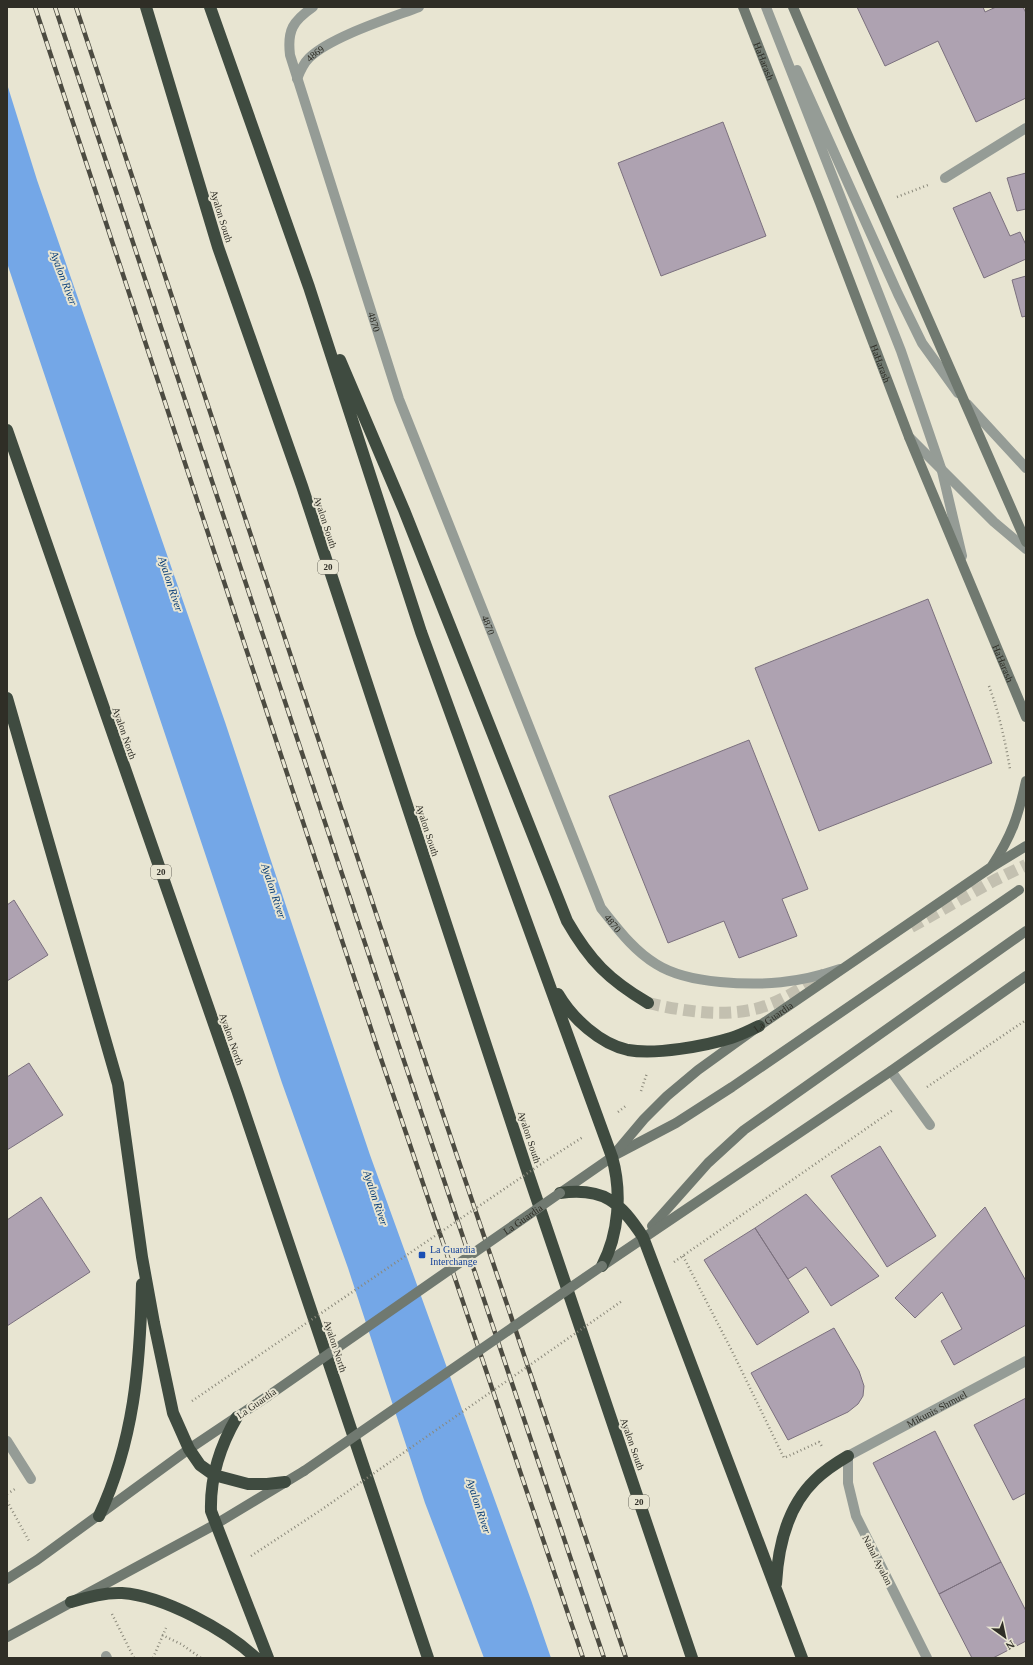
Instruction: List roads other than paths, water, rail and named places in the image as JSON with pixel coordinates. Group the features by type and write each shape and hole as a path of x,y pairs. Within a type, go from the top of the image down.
{"highway":[{"name":"Ayalon South","path":"146,7 218,247 302,486 528,1173 692,1658"},
{"path":"210,7 309,287 421,632 545,969 612,1157 617,1178 617,1204 611,1245 602,1266"},
{"path":"309,287 404,510 567,921 592,960 625,990 648,1003"},
{"name":"Ayalon North","path":"7,430 237,1090 428,1658"},
{"path":"7,698 118,1084 142,1257 173,1413 189,1449 200,1465 214,1475 248,1484 285,1482"},
{"path":"545,969 563,1001 576,1017 601,1038 627,1050 654,1051 694,1046 732,1038 759,1026"},
{"path":"560,1193 575,1191 601,1195 617,1204 628,1215 643,1237 802,1658"},
{"path":"99,1516 112,1489 130,1421 140,1344 142,1257"},
{"path":"236,1417 224,1440 214,1475 211,1493 211,1511 268,1658"},
{"path":"775,1587 777,1560 783,1537 793,1511 802,1494 828,1468 848,1456"},
{"path":"71,1602 94,1596 121,1593 145,1597 194,1617 246,1649 256,1658"}],"main road":[{"name":"HaHarash","path":"743,7 820,203 909,437 1026,717"},
{"path":"793,7 1026,542"},
{"path":"990,868 1010,837 1017,821 1026,782"},
{"name":"La Guardia","path":"7,1579 37,1560 99,1516 189,1449 268,1396 612,1157 644,1119 667,1096 698,1070 759,1026 990,868 1026,846"},
{"path":"612,1157 676,1123 732,1087 1019,890"},
{"path":"643,1237 708,1162 744,1130 1026,931"},
{"path":"7,1637 216,1524 304,1471 643,1237 891,1071 1026,976"},
{"path":"1008,989 1026,981"}],"street":[{"name":"4869","path":"297,79 290,55 288,40 293,26 313,7"},
{"name":"4869","path":"297,79 302,66 310,57 321,49 355,32 419,7"},
{"path":"766,7 901,350 942,471 966,574"},
{"path":"769,7 898,294 922,343 967,404 1026,468"},
{"name":"4870","path":"297,79 399,398 601,908 633,946 657,965 680,975 708,981 746,984 773,984 802,980 846,967"},
{"path":"945,178 1026,128"},
{"path":"909,437 994,522 1026,550"},
{"path":"891,1071 930,1125"},
{"name":"Mikunis Shmuel","path":"848,1456 1026,1361"},
{"path":"7,1441 30,1479"},
{"name":"Nahal Ayalon","path":"848,1456 848,1483 856,1516 927,1658"}],"water":[{"name":"Ayalon River","path":"7,84 37,180 225,722 370,1155 551,1658 484,1658 425,1503 348,1268 282,1083 7,263"}],"tunnel":[{"path":"911,927 995,880 1026,865"},
{"path":"648,1003 688,1011 715,1013 728,1013 755,1009 773,1003 825,974"}],"railway":[{"path":"35,7 376,1044 583,1658"},
{"path":"55,7 396,1037 604,1658"},
{"path":"76,7 415,1031 626,1658"}],"place":[{"name":"La Guardia Interchange","path":"422,1255"}]}
